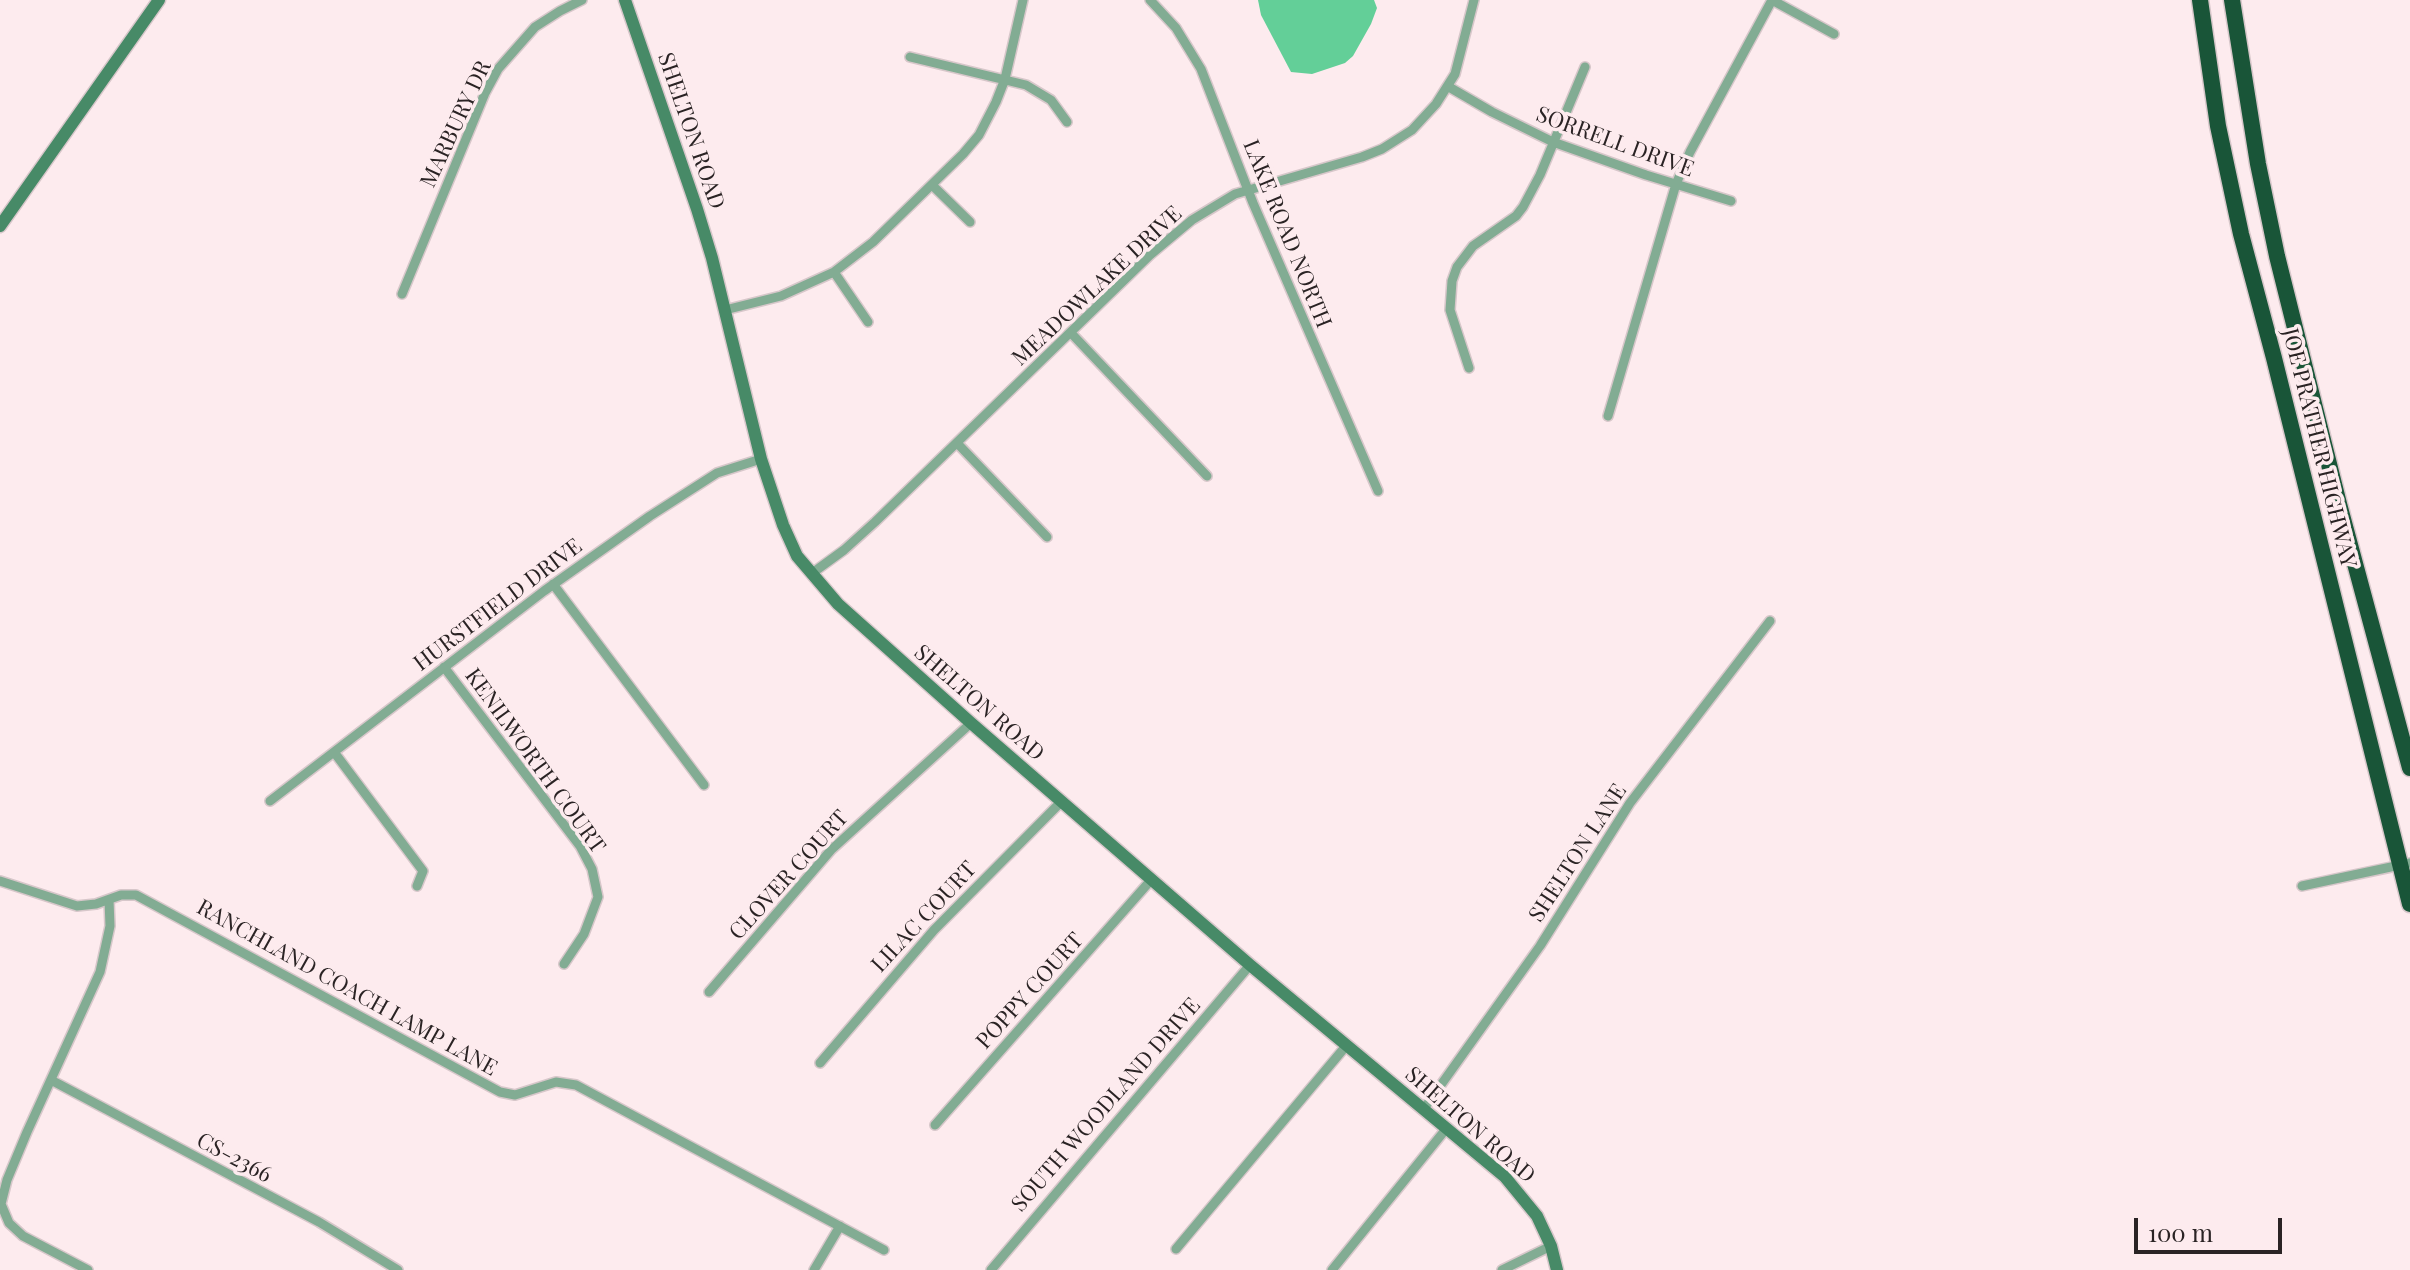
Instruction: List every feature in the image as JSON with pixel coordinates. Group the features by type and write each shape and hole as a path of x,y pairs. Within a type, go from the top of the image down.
{"highway":[{"name":"JOE PRATHER HIGHWAY","path":"2200,0 2218,126 2241,234 2405,864 2410,904"},
{"name":"JOE PRATHER HIGHWAY","path":"2232,0 2258,164 2277,256 2410,768"}],"street":[{"path":"0,226 159,0"},
{"name":"MARBURY DR","path":"402,294 485,93 498,69 535,27 582,0"},
{"name":"SHELTON ROAD","path":"625,0 697,209 761,459 789,541 811,574 838,604 1061,802 1346,1046 1491,1164 1519,1192 1537,1216 1551,1246 1557,1270"},
{"path":"725,310 781,296 834,272 873,242 932,185 979,135 996,102 1005,79 1023,0"},
{"name":"LAKE ROAD NORTH","path":"1150,0 1176,28 1194,55 1378,491"},
{"name":"MEADOWLAKE DRIVE","path":"811,574 844,550 1178,230 1207,209 1248,189 1382,149 1412,130 1449,87 1460,61 1474,0"},
{"path":"1608,416 1676,184 1772,0 1834,34"},
{"path":"910,57 1005,79 1040,92 1059,108 1067,122"},
{"path":"1469,368 1450,310 1452,281 1457,267 1473,246 1516,216 1523,207 1585,67"},
{"name":"SORRELL DRIVE","path":"1449,87 1553,142 1731,201"},
{"path":"932,185 970,222"},
{"path":"834,272 868,322"},
{"path":"1071,333 1207,476"},
{"path":"957,443 1047,537"},
{"name":"HURSTFIELD DRIVE","path":"270,801 553,584 717,473 761,459"},
{"path":"553,584 704,785"},
{"name":"SHELTON LANE","path":"1423,1110 1540,946 1630,803 1770,621"},
{"name":"KENILWORTH COURT","path":"444,667 580,846 592,869 598,897 584,934 564,964"},
{"name":"CLOVER COURT","path":"709,992 831,850 971,723"},
{"path":"334,752 423,871 417,886"},
{"name":"LILAC COURT","path":"820,1063 934,930 1061,802"},
{"path":"2302,886 2405,864"},
{"name":"POPPY COURT","path":"935,1125 1151,880"},
{"name":"RANCHLAND COACH LAMP LANE","path":"0,881 77,906 121,895 136,895 500,1092 515,1095 556,1082 576,1085 884,1250"},
{"path":"88,1270 23,1236 5,1216 2,1195 27,1132 94,986 105,955 110,926 109,900"},
{"name":"SOUTH WOODLAND DRIVE","path":"991,1270 1250,965"},
{"path":"1176,1249 1346,1046"},
{"name":"CS-2366","path":"51,1080 319,1222 398,1270"},
{"path":"1332,1270 1446,1129"},
{"path":"814,1270 840,1226"},
{"path":"1502,1270 1551,1246"}],"shaded area":[{"path":"1258,0 1374,0 1377,8 1353,56 1345,63 1312,74 1291,72 1261,15"}]}
